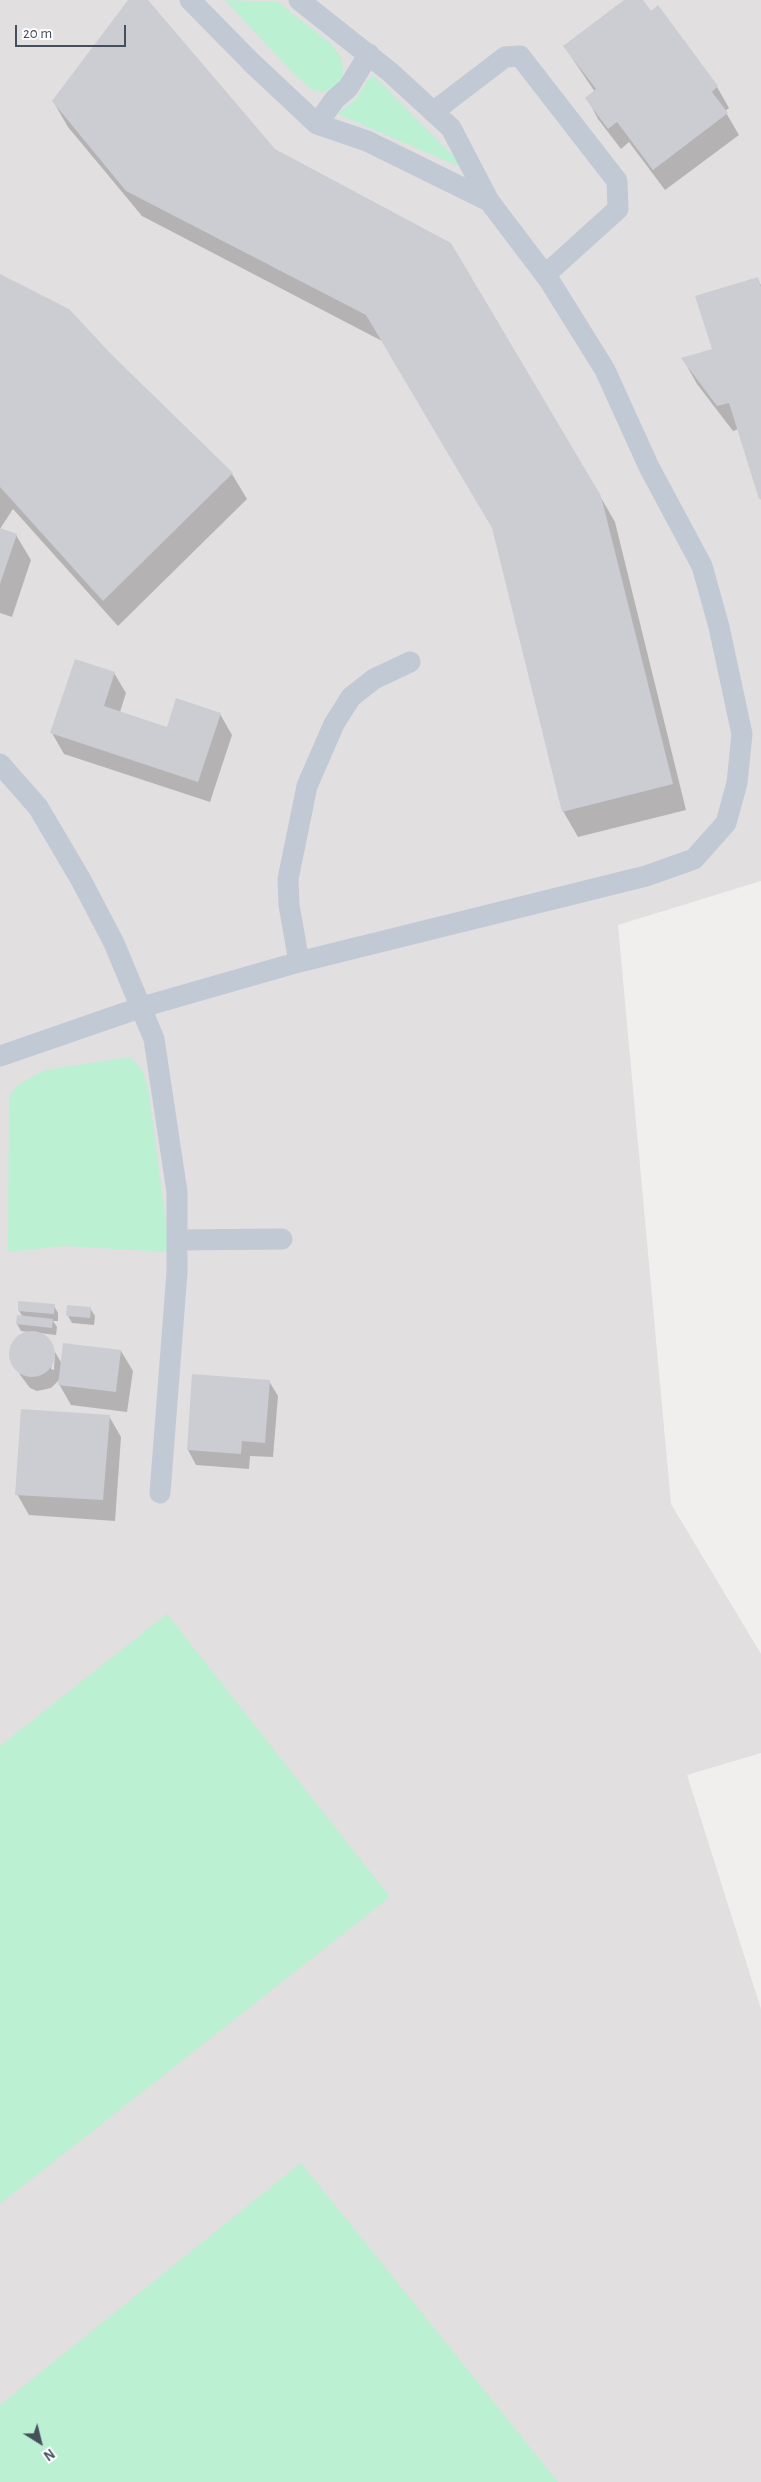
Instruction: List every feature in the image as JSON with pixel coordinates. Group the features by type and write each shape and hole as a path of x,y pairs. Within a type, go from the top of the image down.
{"lane":[{"path":"190,0 252,63 317,124 367,141 489,201"},
{"path":"0,1056 142,1007 299,962 646,876 694,859 726,822 737,783 742,734 719,627 702,566 649,467 605,370 545,275 489,201 451,128 368,54 299,0"},
{"path":"317,124 335,100 348,88 368,54"},
{"path":"433,112 505,58 520,56 617,180 618,208 545,275"},
{"path":"299,962 289,905 288,879 307,786 334,724 351,697 374,679 410,662"},
{"path":"0,764 38,808 81,880 114,943 128,981 142,1007 154,1039 166,1108 177,1192 177,1272 160,1494"},
{"path":"177,1240 282,1239"}],"shaded area":[{"path":"0,0 761,0 761,881 618,925 671,1504 761,1654 761,1753 687,1775 761,2009 761,2482 0,2482"}],"green space":[{"path":"225,0 278,2 331,44 342,59 343,73 341,81 333,88 323,92 312,90 292,72"},
{"path":"374,76 460,163 460,167 338,114 356,99 370,77"},
{"path":"131,1057 142,1070 148,1088 167,1229 167,1252 64,1246 8,1252 9,1096 19,1084 45,1070"},
{"path":"167,1614 390,1897 0,2204 0,1746"},
{"path":"301,2163 558,2482 0,2482 0,2405"}],"building":[{"path":"128,0 148,0 275,149 451,243 601,496 673,784 562,812 492,528 366,315 126,191 52,101"},
{"path":"624,0 643,0 651,11 658,5 718,86 712,92 728,113 653,170 617,122 608,129 585,98 596,89 563,46"},
{"path":"0,274 69,309 112,355 233,473 103,601 0,487"},
{"path":"758,277 761,287 761,498 759,499 729,403 717,406 681,358 712,349 695,296"},
{"path":"0,528 17,534 0,584"},
{"path":"75,659 115,672 104,706 167,727 176,698 221,713 198,782 50,733"},
{"path":"18,1301 55,1304 54,1314 18,1311"},
{"path":"67,1305 91,1307 90,1318 66,1316"},
{"path":"17,1315 53,1319 52,1328 16,1324"},
{"path":"32,1331 45,1335 51,1341 55,1354 51,1367 45,1373 32,1377 19,1373 13,1367 9,1354 13,1341 19,1335"},
{"path":"63,1343 121,1350 116,1392 58,1385"},
{"path":"192,1374 270,1380 265,1443 242,1441 241,1454 187,1450"},
{"path":"21,1409 110,1415 103,1500 15,1495"}]}
